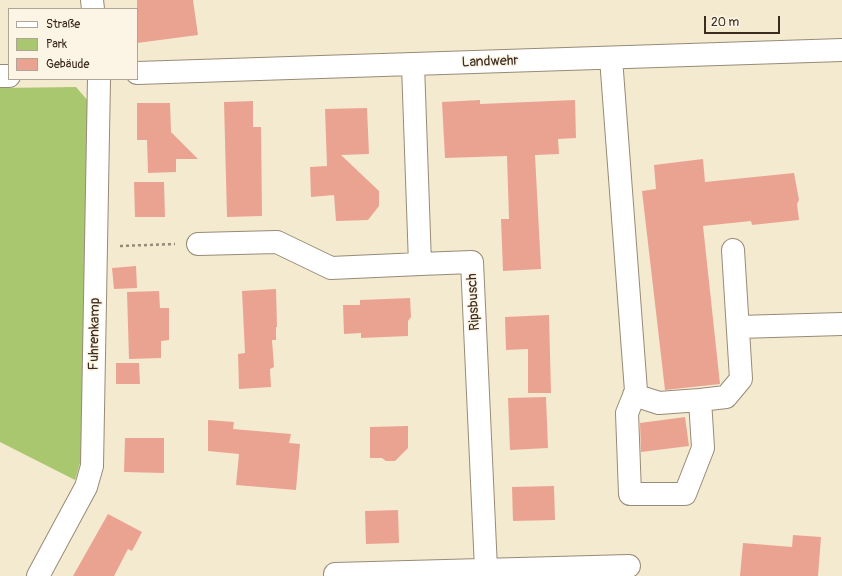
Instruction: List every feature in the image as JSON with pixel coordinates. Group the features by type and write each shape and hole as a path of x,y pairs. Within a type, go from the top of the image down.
{"street":[{"name":"Landwehr","path":"138,73 842,50"},
{"path":"611,58 636,391 627,414 630,494 685,494 703,448 700,400"},
{"path":"198,244 277,242 331,268 420,264 413,65"},
{"name":"Fuhrenkamp","path":"38,576 86,487 92,466 97,246 98,80"},
{"path":"634,395 659,403 726,397 741,379 733,250"},
{"name":"Ripsbusch","path":"420,264 472,262 486,569"},
{"path":"738,327 842,324"},
{"path":"335,574 629,566"}],"path":[{"path":"97,246 198,244"}],"green space":[{"path":"76,87 89,102 83,453 75,480 0,442 0,88"}],"building":[{"path":"137,0 193,0 198,35 138,43"},
{"path":"480,100 480,104 575,100 576,138 558,139 559,154 535,155 541,269 503,271 501,219 509,219 507,156 445,158 442,102"},
{"path":"253,101 253,127 261,127 262,216 227,217 224,102"},
{"path":"137,103 170,103 171,132 198,159 176,159 176,172 148,173 147,140 137,140"},
{"path":"367,108 369,154 341,155 379,191 379,206 368,220 336,221 334,195 311,197 310,167 327,166 325,109"},
{"path":"703,159 705,182 794,173 799,200 797,204 799,220 752,225 751,221 703,226 720,384 665,390 642,191 656,189 654,165"},
{"path":"134,182 164,182 165,217 135,217"},
{"path":"136,266 137,288 114,289 112,268"},
{"path":"276,289 277,327 276,340 272,340 274,367 270,369 271,387 239,389 238,354 245,353 242,291"},
{"path":"159,291 160,308 169,308 169,340 161,341 161,358 129,359 127,292"},
{"path":"410,298 411,317 408,321 408,336 361,338 361,333 344,334 343,305 360,305 360,300"},
{"path":"549,315 551,393 528,393 528,349 506,350 505,317"},
{"path":"116,363 139,363 140,384 116,384"},
{"path":"546,397 548,448 510,450 508,398"},
{"path":"685,417 689,446 641,452 640,423"},
{"path":"208,420 234,422 233,429 291,434 289,443 300,444 296,490 236,485 239,454 208,451"},
{"path":"408,426 408,448 395,461 386,461 382,458 370,458 370,427"},
{"path":"125,438 164,438 164,473 124,472"},
{"path":"554,486 555,520 513,521 512,487"},
{"path":"398,510 399,543 366,544 365,511"},
{"path":"108,514 142,532 132,551 128,549 114,576 73,576"},
{"path":"793,535 821,537 818,576 740,576 743,543 792,547"}]}
